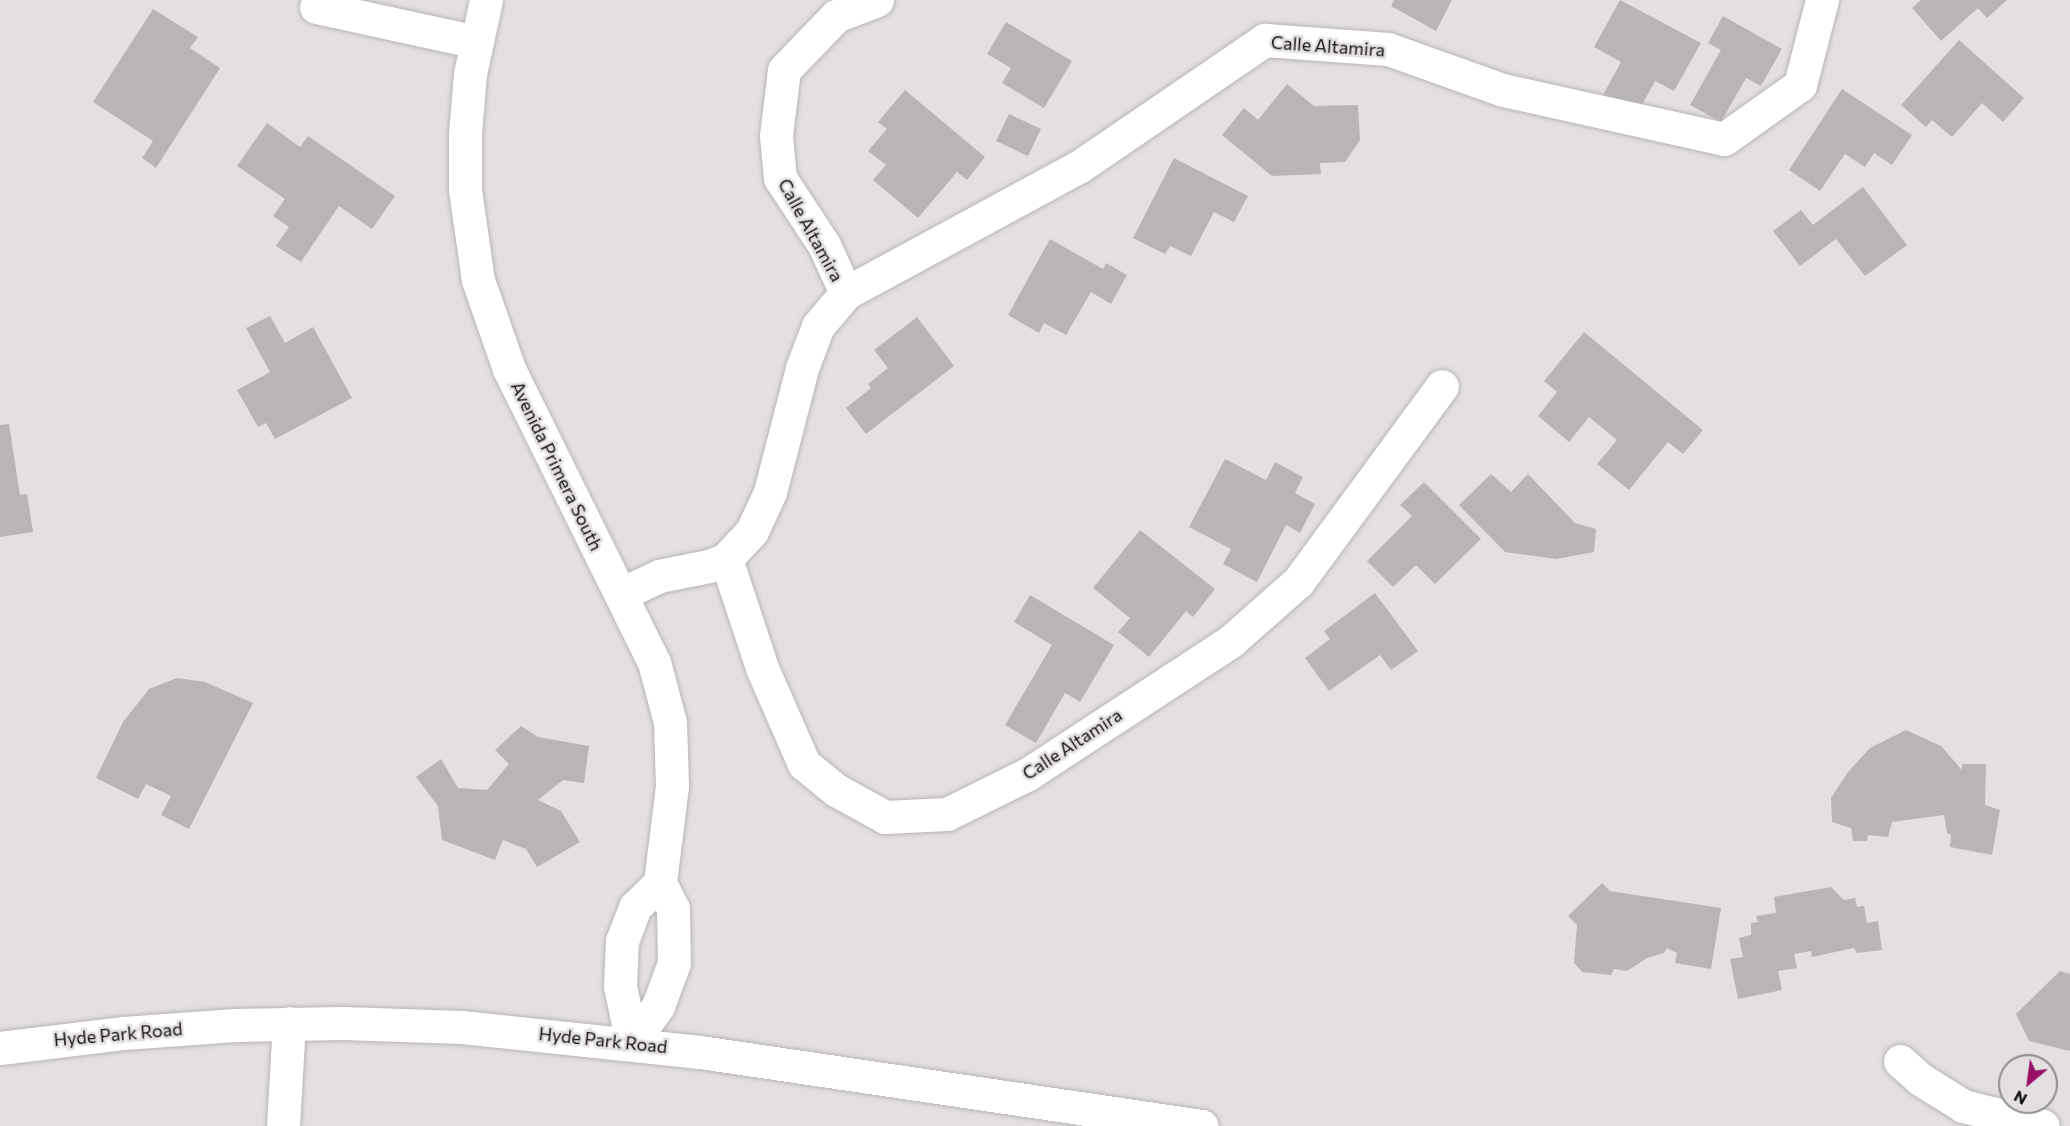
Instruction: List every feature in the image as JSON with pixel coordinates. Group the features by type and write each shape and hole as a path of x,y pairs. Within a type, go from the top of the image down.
{"street":[{"name":"Avenida Primera South","path":"486,0 476,42 466,103 465,164 478,280 509,369 654,662 670,722 672,786 660,883"},
{"name":"Calle Altamira","path":"846,293 824,245 780,178 776,136 784,70 836,16 877,0"},
{"name":"Calle Altamira","path":"1442,386 1298,582 1231,641 1028,774 947,814 885,817 836,790 804,764 762,668 726,559 739,547 762,512 802,368 818,326 846,293 1080,166 1265,40 1388,49 1503,90 1724,139 1800,86 1822,0"},
{"path":"316,7 476,42"},
{"path":"621,594 658,576 710,566 726,559"},
{"path":"660,883 673,908 674,963 658,1006 632,1043 620,986 622,941 635,907 660,883"},
{"path":"283,1126 289,1023"},
{"name":"Hyde Park Road","path":"0,1048 124,1033 289,1023 462,1027 632,1043 1202,1126"},
{"path":"1900,1061 1920,1079 1963,1106 2043,1126"}],"building":[{"path":"1394,0 1452,0 1436,31 1391,6"},
{"path":"1620,0 1701,43 1674,91 1655,81 1637,114 1603,95 1621,62 1594,47"},
{"path":"1921,0 2007,0 1987,18 1978,8 1941,41 1912,8"},
{"path":"153,9 198,37 190,48 220,68 156,168 142,158 153,141 93,102"},
{"path":"1723,16 1782,49 1761,86 1746,78 1721,122 1690,105 1721,50 1708,43"},
{"path":"1006,22 1072,61 1044,108 1002,83 1011,68 987,54"},
{"path":"1959,40 2024,98 2003,122 1982,103 1952,137 1932,120 1926,127 1901,105"},
{"path":"1287,84 1314,106 1358,105 1360,140 1345,162 1320,163 1321,174 1272,176 1222,135 1244,108 1258,120"},
{"path":"1842,89 1912,135 1892,165 1874,153 1865,167 1845,154 1820,191 1789,170"},
{"path":"905,90 985,157 967,180 957,172 918,218 873,180 886,165 868,151 887,129 878,122"},
{"path":"1009,114 1041,129 1028,156 996,141"},
{"path":"267,123 300,147 308,136 395,196 372,229 339,206 301,262 276,246 289,227 273,216 285,199 237,166"},
{"path":"1174,158 1248,196 1234,222 1214,212 1191,256 1170,246 1165,254 1133,238"},
{"path":"1863,187 1907,245 1865,276 1836,239 1800,266 1773,231 1801,210 1813,225"},
{"path":"1050,239 1103,269 1106,263 1127,275 1111,304 1091,292 1066,335 1044,323 1039,333 1008,315"},
{"path":"270,316 285,343 313,327 352,398 275,439 266,423 258,427 237,390 270,372 246,328"},
{"path":"917,317 954,366 866,434 846,408 871,388 868,384 888,368 874,350"},
{"path":"1584,332 1703,430 1683,454 1668,442 1629,490 1597,464 1617,440 1589,417 1569,442 1538,416 1557,392 1544,381"},
{"path":"9,424 20,495 27,494 33,532 0,537 0,425"},
{"path":"1225,459 1266,480 1275,462 1303,477 1295,493 1315,504 1300,533 1286,525 1257,582 1223,564 1231,549 1189,527"},
{"path":"1491,474 1511,492 1528,474 1575,523 1596,529 1594,552 1556,559 1505,552 1459,505"},
{"path":"1424,482 1481,539 1435,584 1416,565 1393,587 1367,561 1412,516 1400,505"},
{"path":"1140,530 1215,589 1193,617 1186,611 1149,657 1118,632 1130,618 1093,588"},
{"path":"1375,593 1418,651 1391,670 1380,655 1329,691 1305,658 1330,639 1324,631"},
{"path":"1030,595 1114,645 1080,702 1065,693 1036,743 1005,725 1052,645 1014,622"},
{"path":"177,678 205,682 253,703 189,829 161,815 171,796 146,784 138,799 96,778 123,722 149,689"},
{"path":"521,726 538,737 589,746 584,783 563,780 538,800 561,811 580,842 537,867 526,849 503,840 495,860 442,840 438,806 416,777 441,759 458,788 487,790 509,764 495,750"},
{"path":"1906,730 1941,746 1962,770 1962,764 1986,764 1985,805 2000,810 1992,855 1950,847 1951,835 1947,833 1944,815 1892,822 1888,837 1868,835 1867,841 1853,841 1851,828 1832,822 1831,798 1848,772 1870,748"},
{"path":"1602,883 1610,891 1721,908 1711,969 1675,963 1677,953 1667,948 1664,953 1647,958 1627,971 1614,969 1611,975 1582,972 1574,963 1577,925 1568,916"},
{"path":"1831,887 1844,900 1855,898 1857,907 1864,906 1867,923 1878,921 1882,950 1857,953 1854,948 1812,957 1811,951 1794,954 1797,968 1778,971 1782,990 1738,999 1730,959 1743,957 1739,938 1751,935 1751,923 1758,922 1756,916 1776,913 1774,897"},
{"path":"2060,971 2070,974 2070,1051 2029,1041 2016,1014"}]}
